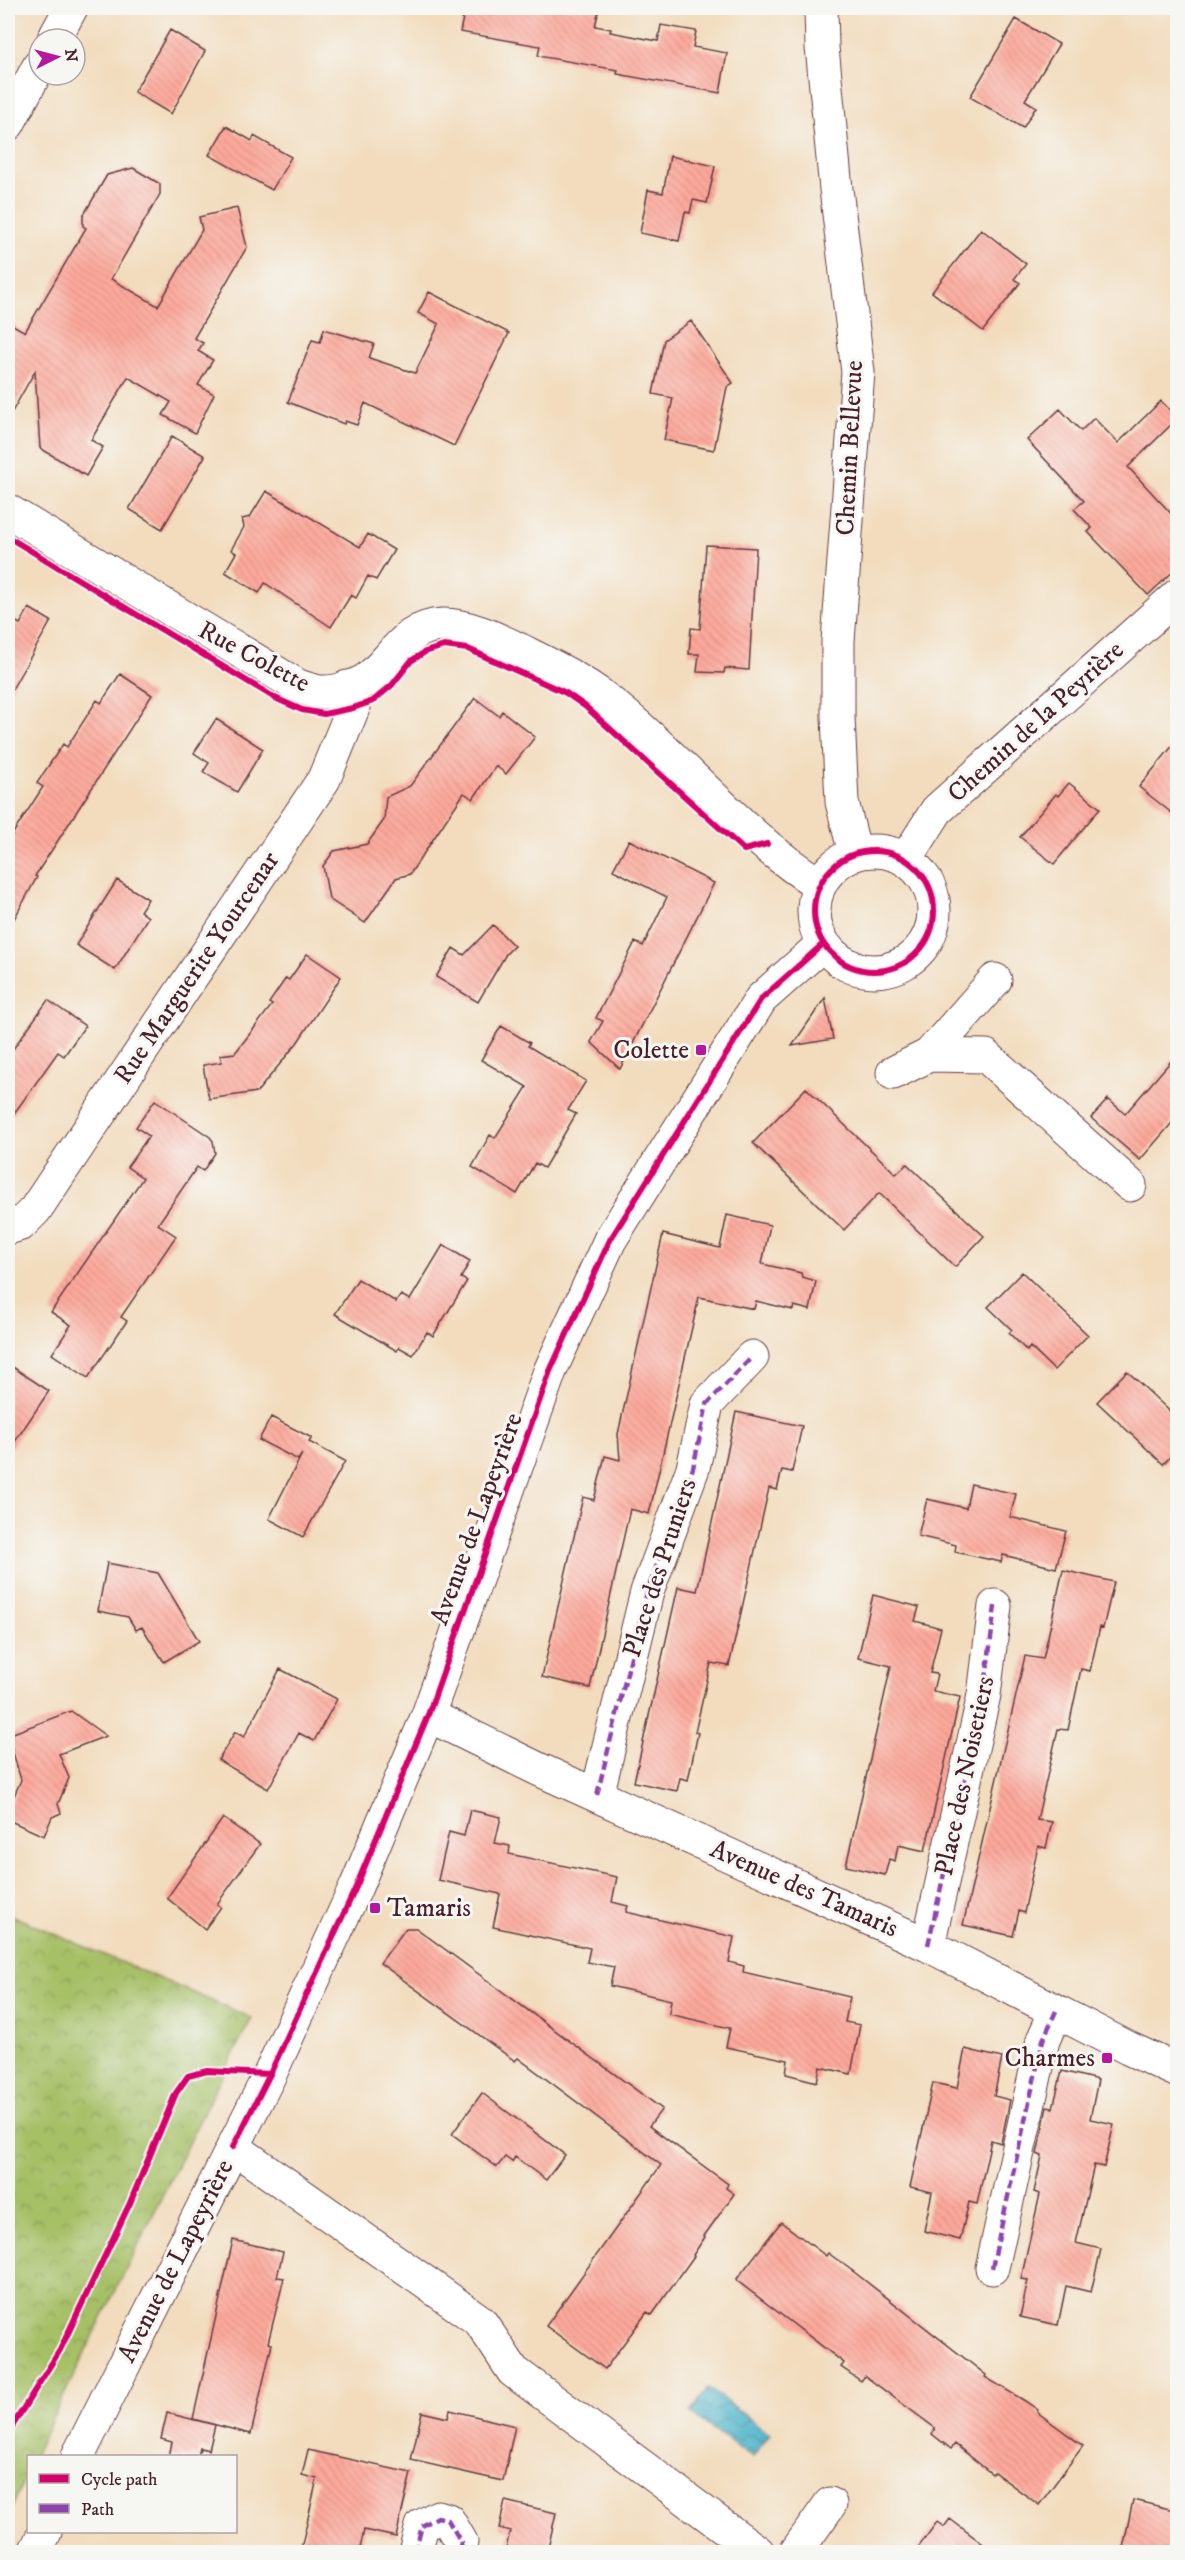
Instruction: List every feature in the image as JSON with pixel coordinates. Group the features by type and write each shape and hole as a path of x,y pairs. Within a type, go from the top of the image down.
{"street":[{"path":"61,27 71,8"},
{"name":"Chemin Bellevue","path":"821,8 822,47 836,189 858,372 838,641 838,717 842,802 855,852"},
{"path":"8,124 28,87"},
{"name":"Rue Colette","path":"8,511 298,687 321,692 347,687 370,677 393,650 417,632 443,625 485,635 574,677 608,700 772,849 819,884"},
{"name":"Chemin de la Peyrière","path":"906,859 937,810 1178,595"},
{"name":"Rue Marguerite Yourcenar","path":"8,1228 21,1224 35,1210 324,779 353,708 347,687"},
{"path":"881,850 906,859 920,871 930,886 934,904 934,923 927,940 916,955 901,966 884,971 866,971 849,966 834,957 823,944 816,930 813,914 814,899 819,884 828,870 855,852 881,850"},
{"name":"Avenue de Lapeyrière","path":"79,2455 270,2074 356,1887 428,1715 550,1371 610,1240 761,999 823,944"},
{"path":"893,1073 929,1055 995,980"},
{"path":"929,1055 986,1056 1130,1185"},
{"name":"Place des Pruniers","path":"597,1795 647,1592 693,1468 707,1404 752,1358"},
{"name":"Place des Noisetiers","path":"928,1945 984,1695 995,1606"},
{"name":"Avenue des Tamaris","path":"428,1715 538,1769 928,1945 1128,2048 1178,2071"},
{"path":"992,2268 1043,2040 1056,2011"},
{"path":"233,2147 480,2321 513,2371 758,2553"},
{"path":"796,2553 830,2504"},
{"path":"415,2553 422,2526 438,2517 448,2520 453,2527 461,2542 459,2553"},
{"path":"35,2553 45,2533"}],"green space":[{"path":"8,1914 252,2018 34,2455 27,2455 27,2472 8,2517"}],"water":[{"path":"708,2388 770,2434 753,2457 690,2413"}],"building":[{"path":"465,8 599,10 595,26 611,29 610,32 658,41 661,25 696,31 693,47 727,53 720,93 617,74 618,70 538,56 540,46 460,32"},
{"path":"1016,19 1059,44 1025,100 1036,107 1023,128 970,97"},
{"path":"170,30 205,51 171,114 134,92"},
{"path":"226,126 252,141 254,136 291,157 272,190 209,155"},
{"path":"670,156 715,166 707,203 693,200 690,213 685,212 679,241 640,233 648,190 663,193"},
{"path":"133,168 160,184 160,194 111,279 158,306 202,230 199,217 237,208 247,247 194,338 203,343 198,351 213,360 198,385 214,394 195,433 163,415 171,402 128,377 91,440 103,447 86,476 40,448 35,371 8,419 8,322 25,332 86,228 83,226 83,216 107,175"},
{"path":"981,229 1026,264 1014,279 1020,283 983,331 932,292"},
{"path":"429,292 509,333 454,446 365,403 357,425 345,421 344,424 288,402 312,340 320,342 324,329 374,344 369,358 415,373 439,324 418,313"},
{"path":"691,321 733,383 727,387 714,450 664,440 673,398 653,394 664,340"},
{"path":"1161,401 1178,418 1128,467 1178,521 1178,567 1148,595 1088,532 1092,528 1074,509 1084,501 1027,440 1060,409 1081,431 1094,418 1118,443"},
{"path":"172,436 205,456 162,529 129,509"},
{"path":"266,491 360,547 368,534 394,550 376,580 368,576 356,598 351,595 331,627 265,583 259,593 225,572 236,553 231,550 244,527 242,519 250,517"},
{"path":"706,545 756,548 749,670 725,668 724,673 697,672 699,654 689,654 691,628 700,629"},
{"path":"29,608 51,621 8,696 8,617 20,624"},
{"path":"120,674 152,695 35,876 37,877 8,930 8,841 43,787 37,783 63,744 67,747 97,700 101,703"},
{"path":"475,698 499,716 502,711 535,737 506,774 496,766 473,799 464,793 410,874 396,878 365,923 329,899 323,866 334,851 367,844 384,820 386,797 410,786"},
{"path":"216,719 263,749 237,792 203,772 209,763 194,753"},
{"path":"1178,739 1178,818 1139,787"},
{"path":"1069,783 1100,808 1054,864 1020,837 1056,794 1058,796"},
{"path":"629,840 714,883 620,1069 591,1042 603,1021 596,1018 635,942 643,946 667,897 613,870"},
{"path":"117,880 148,899 140,911 148,917 115,970 76,945"},
{"path":"493,925 514,946 506,954 478,1002 436,977 453,948 464,955"},
{"path":"307,954 341,977 297,1043 257,1092 209,1099 203,1065 222,1062 220,1055 235,1053 272,1005 269,1003 286,978 289,980"},
{"path":"825,998 833,1039 792,1046"},
{"path":"48,1000 85,1026 64,1056 58,1052 8,1122 8,1056"},
{"path":"501,1026 530,1043 528,1046 586,1081 568,1110 576,1114 544,1168 535,1163 517,1194 472,1167 490,1135 495,1138 527,1087 481,1060"},
{"path":"1178,1053 1178,1116 1140,1160 1091,1118 1108,1099 1125,1114"},
{"path":"806,1088 896,1174 907,1164 984,1236 955,1267 879,1193 844,1230 753,1143"},
{"path":"155,1100 210,1137 215,1153 203,1171 197,1167 158,1224 176,1236 121,1317 127,1321 88,1378 52,1354 71,1325 51,1312 143,1178 127,1167 149,1136 136,1127"},
{"path":"727,1215 770,1225 762,1264 801,1273 802,1277 816,1281 810,1310 794,1306 793,1310 756,1301 754,1309 699,1297 649,1514 630,1509 590,1688 542,1677 583,1497 594,1500 605,1456 620,1460 618,1434 663,1234 720,1248"},
{"path":"443,1245 470,1261 461,1278 467,1281 433,1336 427,1332 413,1355 399,1347 397,1351 335,1314 358,1279 396,1302 401,1295 410,1300"},
{"path":"1022,1272 1088,1335 1054,1370 1030,1347 1027,1351 1009,1333 1012,1330 988,1307"},
{"path":"8,1364 49,1391 8,1452"},
{"path":"1127,1371 1178,1419 1178,1449 1163,1464 1097,1402"},
{"path":"736,1412 802,1426 792,1472 782,1470 777,1490 769,1488 729,1666 711,1663 695,1732 698,1733 688,1780 680,1778 677,1791 634,1782 678,1587 697,1591"},
{"path":"271,1417 312,1438 309,1442 345,1461 303,1537 269,1519 302,1454 298,1460 259,1440"},
{"path":"971,1484 1016,1494 1010,1517 1066,1531 1056,1568 1003,1555 1001,1562 955,1552 956,1545 918,1536 927,1499 966,1508"},
{"path":"107,1563 158,1573 199,1641 164,1662 142,1627 136,1630 128,1617 98,1611"},
{"path":"1063,1570 1114,1582 1103,1628 1100,1627 1090,1671 1081,1669 1068,1730 1058,1729 1037,1820 1052,1822 1046,1848 1038,1846 1024,1913 1019,1911 1013,1936 963,1925 1025,1656 1043,1659"},
{"path":"873,1595 919,1607 915,1621 941,1628 930,1673 937,1674 933,1691 960,1697 925,1851 898,1845 895,1861 889,1859 885,1875 846,1866 891,1666 858,1658"},
{"path":"280,1669 337,1699 314,1741 299,1733 268,1789 218,1760 235,1732 244,1737"},
{"path":"71,1711 106,1736 59,1754 69,1778 58,1804 61,1813 52,1817 44,1836 8,1820 8,1810 21,1780 8,1735"},
{"path":"470,1810 501,1817 495,1843 510,1846 509,1854 617,1877 612,1902 628,1906 626,1912 734,1937 729,1962 744,1966 743,1972 850,1997 845,2022 860,2025 851,2074 820,2067 817,2082 786,2074 788,2060 726,2047 730,2028 669,2014 671,2000 610,1986 614,1967 587,1962 590,1948 493,1927 500,1894 438,1880 449,1832 464,1836"},
{"path":"223,1818 260,1844 217,1904 221,1907 205,1929 167,1898"},
{"path":"406,1928 416,1928 662,2109 649,2126 728,2184 726,2188 734,2194 652,2315 647,2312 605,2369 546,2326 661,2165 518,2058 515,2061 380,1963"},
{"path":"965,2049 1002,2058 994,2096 1010,2100 1001,2143 991,2140 977,2204 969,2202 960,2240 924,2231 932,2192 910,2187 933,2083 957,2088"},
{"path":"1062,2071 1098,2080 1090,2119 1114,2124 1104,2167 1094,2165 1076,2243 1101,2249 1091,2292 1066,2286 1058,2325 1020,2317 1028,2280 1021,2279 1040,2194 1034,2192 1042,2156 1037,2154 1047,2107 1053,2108"},
{"path":"482,2093 565,2155 546,2180 515,2157 512,2162 505,2157 497,2167 452,2134"},
{"path":"781,2222 826,2256 828,2253 854,2272 986,2375 985,2377 1038,2410 1037,2412 1083,2446 1039,2505 994,2472 992,2474 955,2444 951,2449 932,2434 935,2428 865,2376 861,2381 841,2367 844,2363 736,2280"},
{"path":"233,2240 283,2252 277,2277 284,2278 268,2343 272,2344 251,2434 193,2419"},
{"path":"450,2410 515,2426 503,2481 411,2460 422,2412 448,2418"},
{"path":"167,2413 215,2425 209,2450 200,2448 198,2455 169,2455 172,2442 161,2439"},
{"path":"308,2450 411,2473 396,2537 364,2530 359,2553 300,2553 317,2479 302,2475"},
{"path":"1133,2500 1178,2511 1178,2553 1122,2553"},
{"path":"505,2501 556,2513 547,2553 505,2553 510,2531 499,2528"},
{"path":"950,2519 995,2553 914,2553 937,2522 944,2527"}],"marked path":[{"path":"597,1795 647,1592 693,1468 707,1404 752,1357"},
{"path":"928,1945 984,1695 995,1606"},
{"path":"992,2268 1043,2040 1056,2011"},
{"path":"415,2552 422,2526 438,2517 448,2520 461,2542 459,2552"}],"cycle path":[{"path":"8,537 275,698 302,710 324,714 373,701 392,685 411,661 425,652 444,646 468,649 566,693 586,707 744,850 767,844"},
{"path":"874,851 897,855 917,868 930,888 934,911 930,934 917,954 897,967 874,971 851,967 831,954 818,934 814,911 818,888 831,868 851,855 874,851"},
{"path":"233,2147 270,2074 356,1887 428,1715 550,1371 610,1240 761,999 823,944"},
{"path":"8,2433 60,2350 130,2203 176,2093 188,2076 207,2071 270,2074"}],"place":[{"name":"Colette","path":"701,1050"},
{"name":"Tamaris","path":"375,1908"},
{"name":"Charmes","path":"1107,2058"}]}
